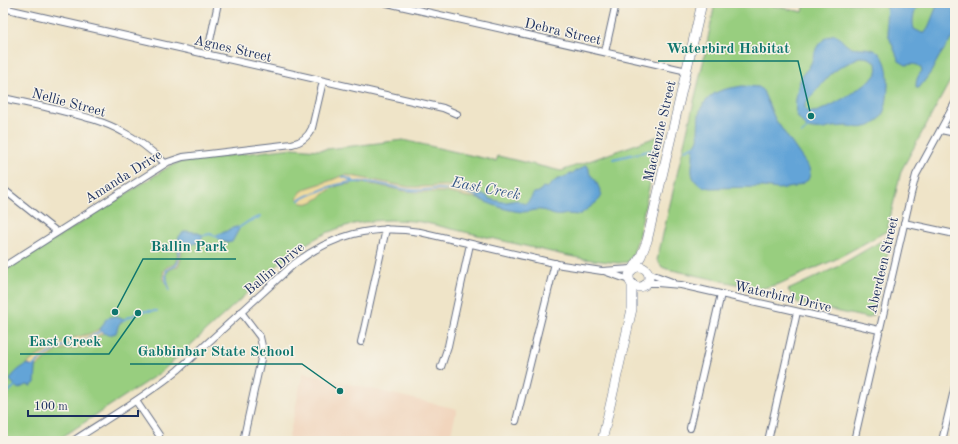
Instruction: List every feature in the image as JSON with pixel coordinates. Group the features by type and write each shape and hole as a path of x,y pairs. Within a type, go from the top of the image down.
{"main road":[{"name":"Mackenzie Street","path":"633,269 641,256 647,241 702,3"},
{"name":"Mackenzie Street","path":"647,241 647,271"},
{"path":"602,441 632,309 649,278 647,271 640,267 633,269 629,274 632,309"},
{"path":"630,282 637,287 644,285"}],"street":[{"path":"207,55 218,3"},
{"name":"Debra Street","path":"387,3 687,71"},
{"path":"605,52 616,3"},
{"name":"Agnes Street","path":"3,8 443,108 457,114"},
{"name":"Amanda Drive","path":"3,267 165,163 182,157 300,142 309,135 312,128 323,81"},
{"name":"Nellie Street","path":"3,98 100,121 134,138 156,154 165,163"},
{"name":"Aberdeen Street","path":"854,441 916,174 955,103"},
{"path":"941,130 955,133"},
{"path":"3,189 57,232"},
{"path":"904,223 955,234"},
{"path":"361,342 386,229"},
{"name":"Ballin Drive","path":"73,441 156,387 178,370 294,264 313,250 346,236 386,229 420,232 555,263 602,271 630,282"},
{"path":"442,366 448,346 470,244"},
{"path":"516,421 555,263"},
{"name":"Ballin Drive","path":"602,271 633,269"},
{"name":"Waterbird Drive","path":"647,271 681,285"},
{"name":"Waterbird Drive","path":"644,285 656,283 681,285 879,330"},
{"path":"690,428 721,294"},
{"path":"241,312 260,337 262,346 261,359 243,441"},
{"path":"768,441 798,312"},
{"path":"942,441 955,386"},
{"path":"136,400 159,435"}],"shaded area":[{"path":"303,373 457,409 449,441 288,441"}],"green space":[{"path":"715,3 759,3 803,12 805,3 955,3 955,72 901,171 887,231 834,260 779,284 759,289 667,269 662,267 657,260 703,63"},
{"path":"659,136 660,138 638,238 633,254 628,262 618,263 584,259 422,222 381,220 345,226 328,232 295,252 278,265 161,372 56,441 3,441 3,272 170,166 184,161 293,148 319,150 403,140 496,161 498,156 561,171"},
{"path":"888,237 891,239 873,315 868,318 798,303 788,290 835,268"}],"sand":[{"path":"346,175 409,187 456,186 474,192 483,198 468,197 445,192 404,191 377,185 353,182 352,184 333,188 310,203 302,203 297,198 301,192 307,188"},
{"path":"178,246 183,248 180,262 178,266 171,269 167,273 170,290 163,275 165,269 173,265 176,261"},
{"path":"100,329 103,333 83,346 57,351 36,367 32,367 28,364 26,365 33,359 63,342"}],"water":[{"path":"887,3 918,3 913,19 913,25 914,29 925,33 938,3 955,3 955,34 919,88 916,88 916,83 922,71 921,68 918,65 906,65 899,61 889,37 886,22"},
{"path":"835,34 849,46 877,51 885,61 888,82 886,106 881,117 872,125 863,128 845,126 826,129 813,129 807,128 796,113 796,99 801,78 809,68 817,46 829,36","holes":["859,57 871,59 876,63 877,74 856,90 828,107 814,112 807,112 805,103 831,74"]},
{"path":"742,86 759,87 763,91 775,119 809,168 810,174 808,180 794,187 778,189 763,187 710,188 704,187 696,182 692,174 692,165 694,146 698,141 701,108 703,104 714,94 727,89"},
{"path":"587,165 591,176 596,181 602,195 600,199 579,215 556,215 538,210 525,212 517,211 499,207 476,198 482,198 478,195 485,195 490,199 502,202 517,200 526,203 534,193 539,192 543,187 547,188 556,180 581,169"},
{"path":"236,227 239,229 232,242 224,242 217,237 218,234"},
{"path":"186,231 203,235 201,241 183,248 178,246 179,237"},
{"path":"115,316 125,319 119,324 116,333 109,335 103,333 100,329 105,320"},
{"path":"29,364 32,367 36,365 35,383 31,386 26,385 18,389 10,380 18,370"}],"waterway":[{"name":"East Creek","path":"802,133 809,127"},
{"name":"East Creek","path":"685,150 695,146"},
{"name":"East Creek","path":"613,159 657,149"},
{"name":"East Creek","path":"343,177 353,181"},
{"name":"East Creek","path":"299,200 326,188 354,182 375,183 411,190 451,190 484,198"},
{"name":"East Creek","path":"237,229 249,221 260,217"},
{"name":"East Creek","path":"201,236 210,234 218,237"},
{"name":"East Creek","path":"169,290 166,274 168,269 175,266 177,263 181,246"},
{"name":"East Creek","path":"123,320 144,311 157,311"},
{"name":"East Creek","path":"30,369 43,357 60,347 82,341 103,330"},
{"name":"East Creek","path":"3,397 17,384"}],"place":[{"name":"Waterbird Habitat","path":"811,116"},
{"name":"Ballin Park","path":"115,312"},
{"name":"East Creek","path":"138,313"},
{"name":"Gabbinbar State School","path":"340,391"}]}
